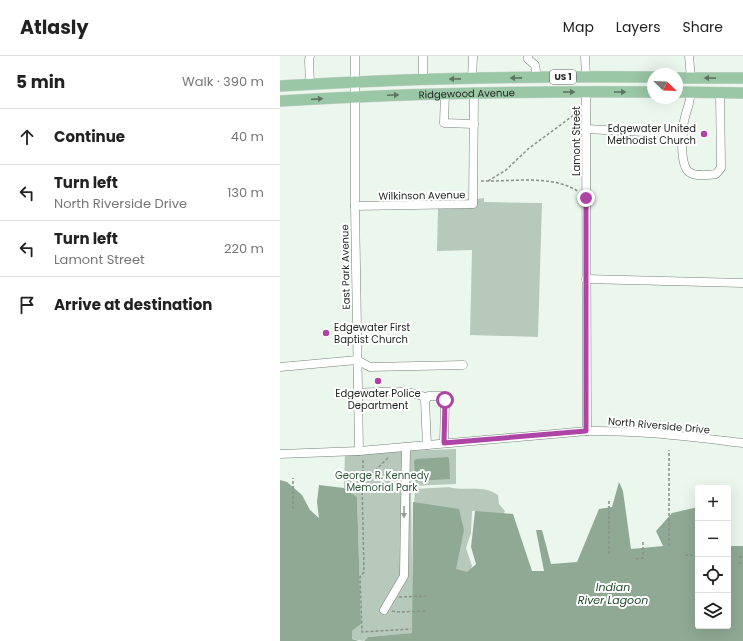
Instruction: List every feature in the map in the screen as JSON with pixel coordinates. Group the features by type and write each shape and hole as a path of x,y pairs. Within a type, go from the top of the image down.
{"main road":[{"path":"586,92 596,86 629,81 637,77"},
{"name":"Ridgewood Avenue","path":"280,86 423,79 647,77"},
{"path":"683,78 743,78"},
{"name":"Ridgewood Avenue","path":"280,101 354,96 474,92 647,92"},
{"path":"683,92 743,93"}],"street":[{"path":"310,56 310,84"},
{"name":"East Park Avenue","path":"355,56 355,206 359,451"},
{"path":"423,56 423,79"},
{"path":"472,79 473,56"},
{"path":"528,56 528,59 535,65 537,77"},
{"path":"585,56 586,77"},
{"path":"689,56 691,78"},
{"name":"Wilkinson Avenue","path":"355,206 473,204 474,92"},
{"name":"Lamont Street","path":"586,92 586,431"},
{"path":"690,92 690,100 685,116 682,149 685,168 689,172 696,174 710,175 716,174 721,168 722,160 720,93"},
{"path":"445,93 444,123 474,124"},
{"path":"586,129 683,134"},
{"path":"586,279 743,283"},
{"path":"280,367 357,360 370,367 463,365"},
{"path":"357,393 399,391 418,394 427,398 428,396 443,396 445,400 444,443"},
{"path":"427,398 425,400 427,445"},
{"name":"North Riverside Drive","path":"280,454 359,451 586,431 615,430 743,443"},
{"path":"384,610 404,576 406,447"}],"path":[{"path":"488,181 506,170 528,149 586,106"},
{"path":"473,180 554,182 576,190 586,198"},
{"path":"669,450 669,546"},
{"path":"388,458 362,483 364,572 360,577 362,632 411,629"},
{"path":"363,460 363,472 368,477"},
{"path":"293,478 293,509"},
{"path":"609,500 609,554"},
{"path":"636,559 643,558 643,542"},
{"path":"685,555 695,555"},
{"path":"738,563 743,564"},
{"path":"391,598 426,596"},
{"path":"384,610 399,612 426,611"}],"green space":[{"path":"484,198 484,202 542,203 538,337 470,335 472,250 437,251 438,209 473,208 477,205 477,199"},
{"name":"George R. Kennedy Memorial Park","path":"456,449 456,484 411,486 413,633 368,637 363,641 352,639 352,631 361,624 357,497 344,488 345,453"},
{"path":"449,487 461,489 480,489 492,492 498,495 499,504 505,511 503,515 479,516 476,511 472,511 471,533 466,548 472,566 470,571 457,575 414,506 415,489"}],"water":[{"path":"448,457 450,479 415,481 414,461 416,459"},
{"path":"280,480 287,482 302,495 310,510 319,518 317,502 319,485 344,488 357,497 361,624 352,631 352,639 359,641 280,641"},
{"name":"Indian River Lagoon","path":"619,482 623,491 631,549 663,546 656,531 672,513 695,508 695,629 731,629 731,546 743,546 743,641 364,641 368,637 412,633 413,502 459,509 464,530 456,569 467,572 476,564 471,547 475,511 513,514 532,571 544,571 536,530 542,530 551,564 577,562 599,509 612,507"}],"place":[{"name":"Edgewater United Methodist Church","path":"704,134"},
{"name":"Edgewater First Baptist Church","path":"326,333"},
{"name":"Edgewater Police Department","path":"378,381"}],"route":[{"path":"445,400 446,414 444,443 586,431 586,198"}]}
